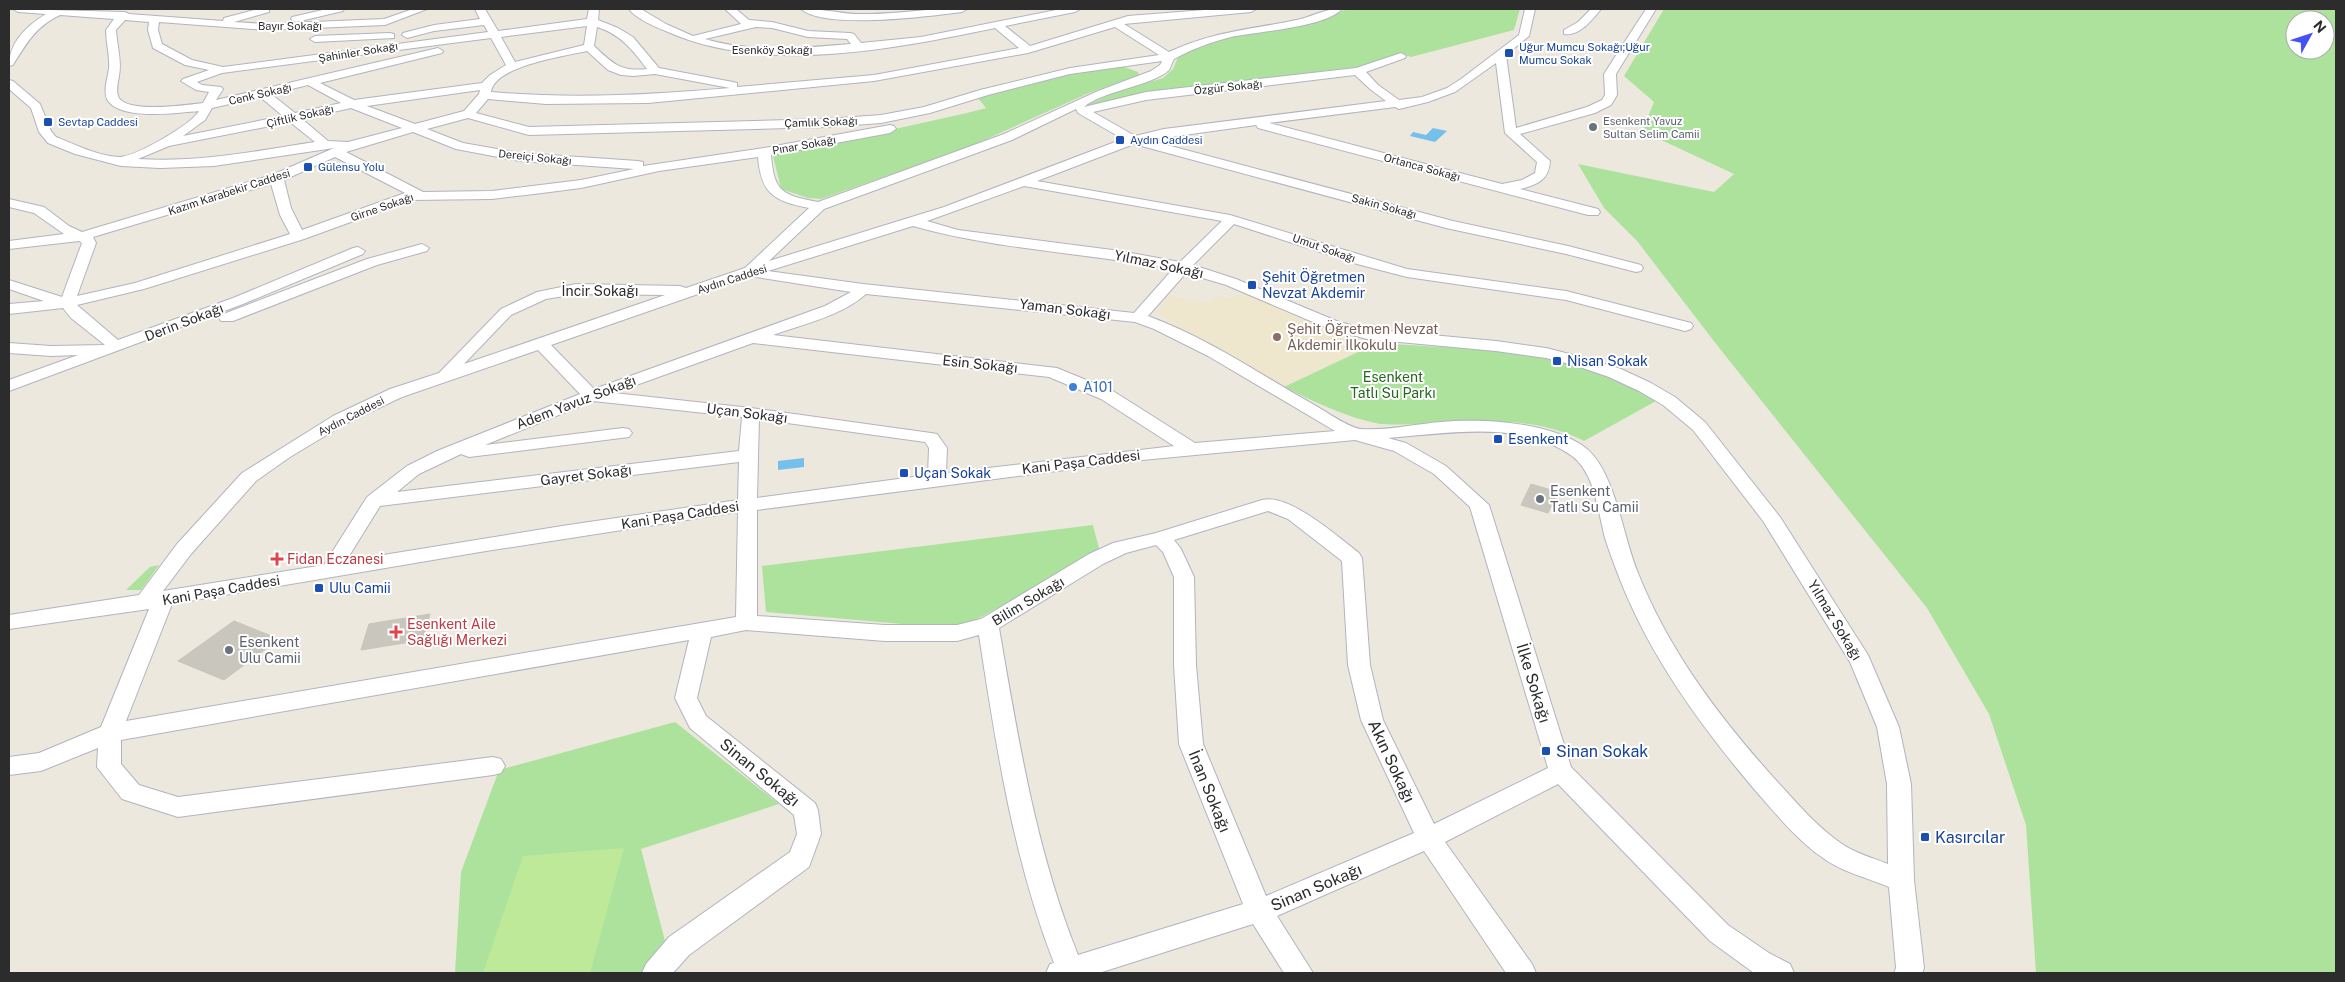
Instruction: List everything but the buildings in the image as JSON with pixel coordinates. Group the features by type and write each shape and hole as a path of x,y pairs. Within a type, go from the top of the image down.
{"street":[{"name":"Bayır Sokağı","path":"9,12 21,9 56,13 125,15 266,27 386,22 406,13 422,9"},
{"path":"9,63 20,41 27,34 44,19 69,9"},
{"path":"266,27 339,9"},
{"path":"480,9 512,66"},
{"path":"589,47 594,9"},
{"name":"Esenköy Sokağı","path":"634,9 691,40 723,49 758,52 858,47 922,40 1075,9"},
{"name":"Esenköy Sokağı","path":"730,9 744,22 808,34 850,36 858,47"},
{"path":"806,9 828,14 882,17 962,9"},
{"path":"1115,9 1128,19"},
{"path":"485,91 577,101 648,99 874,78 1028,50 1128,19 1251,9"},
{"path":"748,272 819,206 1008,137 1102,93 1155,74 1165,66 1169,57 1213,38 1322,16 1337,9"},
{"name":"Aydın Caddesi","path":"110,733 153,601 184,549 249,477 339,420 396,393 445,375 541,344 748,272 915,222 1132,140 1164,133 1424,100 1451,90 1524,36 1530,9"},
{"path":"1568,32 1582,24 1596,9"},
{"path":"1512,133 1591,110 1607,102 1611,95 1610,74 1651,9"},
{"path":"155,18 182,10"},
{"path":"219,23 265,10"},
{"name":"Cenk Sokağı","path":"125,15 114,24 111,30 115,70 111,93 116,103 124,107 154,110 207,106 264,94 495,36"},
{"name":"Şahinler Sokağı","path":"155,18 153,30 157,46 189,63 222,70 270,65 402,41 495,36 592,22"},
{"path":"795,31 818,18"},
{"path":"301,39 402,41 434,28 487,22"},
{"path":"592,22 614,28 630,40 655,71"},
{"path":"1116,23 1169,57"},
{"path":"691,40 756,24"},
{"path":"996,24 1028,50"},
{"path":"266,27 288,37"},
{"path":"468,114 494,77 512,66 589,47"},
{"path":"589,47 612,69 630,73 655,71 756,89"},
{"path":"1500,54 1512,133 1544,160 1542,174 1532,182 1500,187"},
{"name":"Özgür Sokağı","path":"1055,116 1146,96 1358,70 1374,67 1401,56"},
{"name":"Çamlık Sokağı","path":"468,114 524,130 578,131 874,120 926,110 984,92 1070,71 1169,57"},
{"path":"166,143 201,117 217,89 200,88 187,81 222,70"},
{"path":"1358,70 1374,87 1399,104"},
{"name":"Dereiçi Sokağı","path":"310,82 352,104 414,129 449,142 486,152 529,158 659,167"},
{"path":"9,83 36,107 45,132 52,140 120,163 164,166 206,164 331,149"},
{"name":"Çiftlik Sokağı","path":"120,163 166,143 215,135 352,104 485,91"},
{"path":"264,94 331,149 419,195"},
{"name":"Pınar Sokağı","path":"819,206 787,198 775,191 768,183 764,152 884,130 926,110"},
{"name":"Sakin Sokağı","path":"1082,110 1132,140 1450,225 1568,250 1636,268"},
{"name":"Kazım Karabekir Caddesi","path":"9,244 82,236 277,178 331,149 468,114"},
{"name":"Ortanca Sokağı","path":"1251,122 1593,212"},
{"name":"Girne Sokağı","path":"9,309 67,303 140,286 299,236 402,198 419,195 492,195 534,190 581,184 659,167 764,152"},
{"path":"277,178 281,206 288,221 299,236"},
{"name":"Umut Sokağı","path":"1023,182 1070,193 1231,220 1285,235 1335,253 1408,273 1483,286 1550,293 1685,326"},
{"path":"9,203 40,210 64,229 87,239 89,243 67,303"},
{"path":"1138,318 1183,266 1231,220"},
{"name":"Yılmaz Sokağı","path":"915,222 957,234 1017,244 1128,256 1183,266 1231,282 1333,326 1354,332 1529,351 1583,362 1645,386 1669,401 1699,426 1770,517 1860,661 1888,727 1899,784 1901,880"},
{"path":"73,364 124,356 269,304 372,261 422,248"},
{"name":"Derin Sokağı","path":"9,386 117,347 332,263 358,251"},
{"name":"Yaman Sokağı","path":"748,272 863,289 1138,318 1160,326 1214,353 1273,390 1354,434"},
{"path":"9,284 67,303 77,315 117,347"},
{"name":"İncir Sokağı","path":"445,375 506,312 542,295 576,289 696,290"},
{"name":"Adem Yavuz Sokağı","path":"330,571 374,501 413,470 443,455 591,396 850,300 863,289"},
{"name":"Esin Sokağı","path":"750,338 1051,372 1090,385 1113,397 1190,448"},
{"path":"541,344 591,396"},
{"path":"9,348 51,351 117,347"},
{"name":"Uçan Sokağı","path":"591,396 750,413 931,438 938,448 937,480"},
{"path":"746,622 750,413"},
{"path":"1354,434 1459,426 1524,432 1544,436 1580,454 1589,464 1600,487 1619,551 1652,627 1691,691 1754,774 1832,851 1844,858 1901,880 1910,968 1908,973"},
{"path":"443,455 622,433"},
{"name":"Kani Paşa Caddesi","path":"9,622 153,601 748,504 1190,448 1354,434"},
{"name":"İlke Sokağı","path":"1354,434 1400,447 1440,470 1479,505 1561,772 1719,933 1759,962 1780,973"},
{"name":"Gayret Sokağı","path":"374,501 748,455"},
{"name":"Bilim Sokağı","path":"110,733 746,622 885,633 957,633 988,625 1096,559 1120,548 1160,538 1269,504"},
{"name":"Akın Sokağı","path":"1269,504 1295,515 1352,558 1359,664 1372,720 1429,838 1522,973"},
{"name":"İnan Sokağı","path":"1160,538 1171,549 1184,577 1186,665 1191,744 1259,911 1299,973"},
{"path":"988,625 1012,772 1050,918 1067,972"},
{"name":"Sinan Sokağı","path":"656,973 680,946 800,859 809,834 806,810 698,722 686,698 702,631"},
{"path":"9,766 41,762 110,733 109,767 131,792 178,807 493,766"},
{"name":"Sinan Sokağı","path":"1067,972 1259,911 1429,838 1561,772"}],"shaded area":[{"name":"Şehit Öğretmen Nevzat Akdemir İlkokulu","path":"1243,293 1377,343 1284,387 1183,331 1156,312 1170,296 1207,303 1218,296 1231,299"}],"green space":[{"path":"1347,9 1520,9 1514,30 1411,57 1400,53 1358,67 1143,93 1083,107 1115,92 1163,78 1173,69 1178,57 1200,48 1222,40 1320,18"},
{"path":"1664,9 2336,9 2336,973 2036,973 2026,825 1989,714 1927,608 1720,349 1637,241 1604,208 1578,164 1714,192 1734,174 1642,131 1654,102 1624,76"},
{"path":"1119,65 1138,72 1139,75 1089,93 969,147 821,199 808,198 781,189 773,156 967,113 986,108 977,97 1050,77"},
{"name":"Esenkent Tatlı Su Parkı","path":"1377,343 1485,350 1557,361 1592,370 1625,383 1656,401 1584,441 1560,431 1510,422 1380,424 1342,413 1284,387"},
{"path":"1093,525 1100,552 959,629 766,612 762,566"},
{"path":"159,565 141,590 126,590 150,567"},
{"path":"675,722 779,804 641,849 665,941 642,973 455,973 461,872 499,770"},
{"path":"624,848 590,973 483,973 523,856"}],"water":[{"path":"1433,128 1447,131 1435,142 1410,136 1413,132 1426,135"},
{"path":"804,458 804,467 778,470 778,461"}],"place":[{"name":"Uğur Mumcu Sokağı;Uğur Mumcu Sokak","path":"1509,53"},
{"name":"Sevtap Caddesi","path":"48,122"},
{"name":"Esenkent Yavuz Sultan Selim Camii","path":"1593,127"},
{"name":"Aydın Caddesi","path":"1120,140"},
{"name":"Gülensu Yolu","path":"308,167"},
{"name":"Şehit Öğretmen Nevzat Akdemir","path":"1252,285"},
{"name":"Şehit Öğretmen Nevzat Akdemir İlkokulu","path":"1277,337"},
{"name":"Nisan Sokak","path":"1557,361"},
{"name":"A101","path":"1073,387"},
{"name":"Esenkent","path":"1498,439"},
{"name":"Uçan Sokak","path":"904,473"},
{"name":"Esenkent Tatlı Su Camii","path":"1540,499"},
{"name":"Fidan Eczanesi","path":"277,559"},
{"name":"Ulu Camii","path":"319,588"},
{"name":"Esenkent Aile Sağlığı Merkezi","path":"396,632"},
{"name":"Esenkent Ulu Camii","path":"229,650"},
{"name":"Sinan Sokak","path":"1546,751"},
{"name":"Kasırcılar","path":"1925,837"}]}
